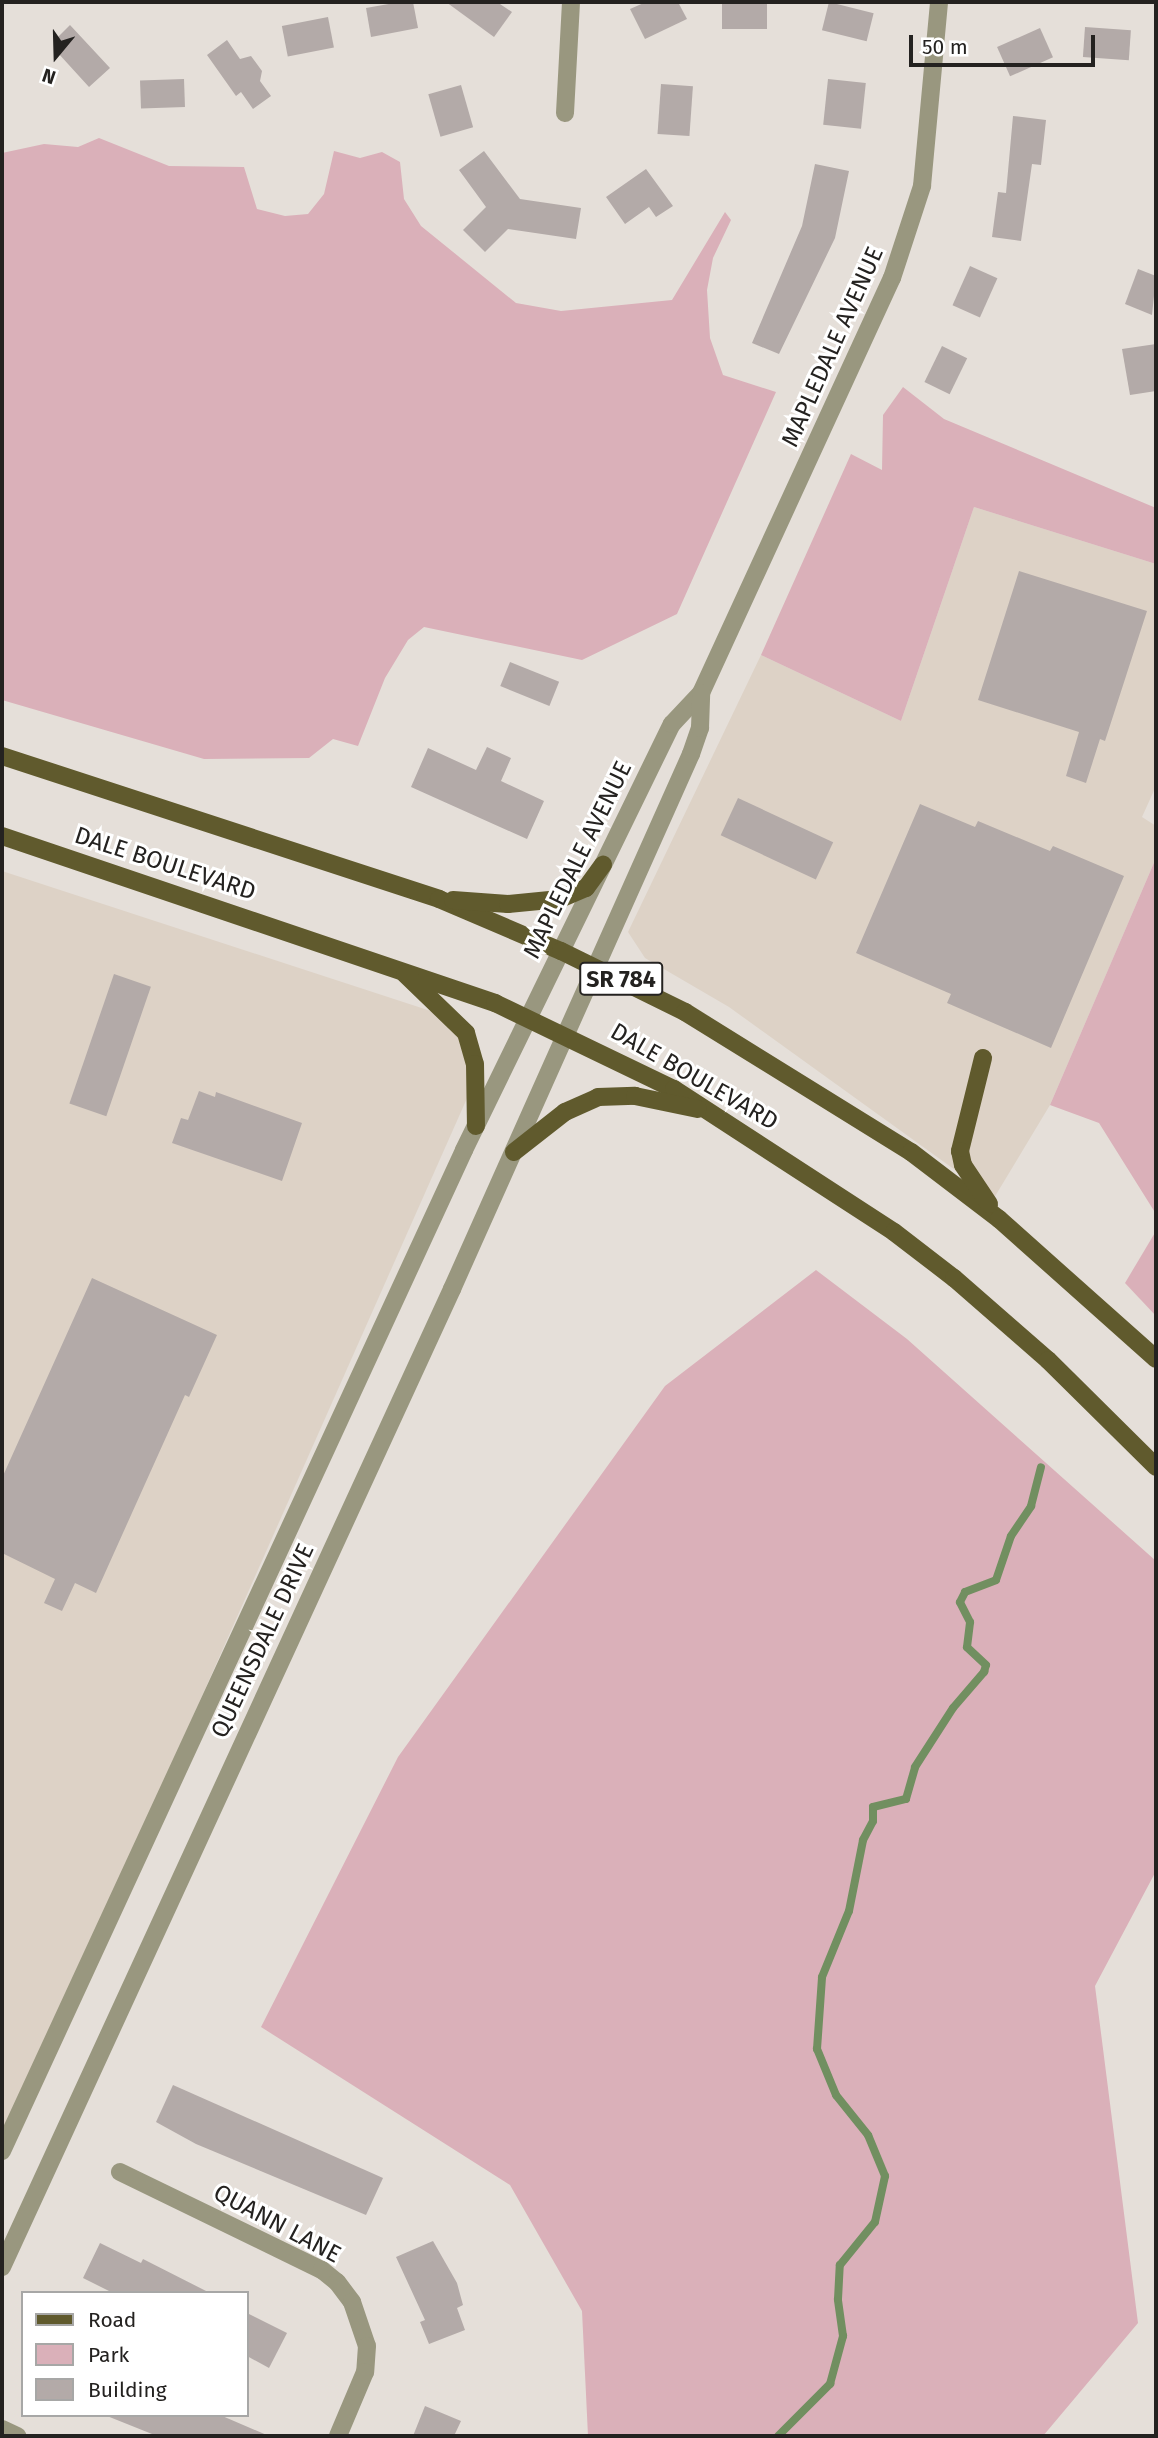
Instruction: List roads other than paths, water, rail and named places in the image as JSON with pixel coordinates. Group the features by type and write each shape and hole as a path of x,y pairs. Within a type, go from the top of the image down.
{"main road":[{"name":"DALE BOULEVARD","path":"2,756 439,899 596,967 685,1012 800,1079 911,1152 999,1219 1156,1359"},
{"name":"DALE BOULEVARD","path":"2,836 398,968 529,1017 711,1111 894,1232 954,1278 1048,1360 1156,1467"},
{"path":"439,899 548,902 578,893 603,866"},
{"path":"398,968 467,1033 475,1064 476,1126"},
{"path":"983,1058 960,1150 963,1165 999,1219"},
{"path":"514,1152 565,1112 598,1097 635,1096 711,1111"}],"street":[{"path":"565,113 571,2"},
{"name":"MAPLEDALE AVENUE","path":"566,1034 697,738 701,693 906,244 927,155 939,2"},
{"name":"MAPLEDALE AVENUE","path":"529,1017 671,724 701,693"},
{"name":"QUEENSDALE DRIVE","path":"2,2151 476,1126 529,1017"},
{"name":"QUEENSDALE DRIVE","path":"2,2267 566,1034"},
{"name":"QUANN LANE","path":"120,2172 322,2270 337,2282 352,2302 367,2347 365,2372 338,2436"},
{"path":"2,2429 18,2436"}],"waterway":[{"path":"778,2436 830,2384 843,2336 838,2299 840,2265 875,2222 885,2176 868,2135 836,2095 817,2049 822,1977 849,1911 863,1840 873,1821 873,1807 906,1799 915,1767 953,1708 984,1672 986,1665 967,1647 970,1622 960,1602 965,1592 996,1580 1011,1536 1031,1506 1041,1467"}]}
